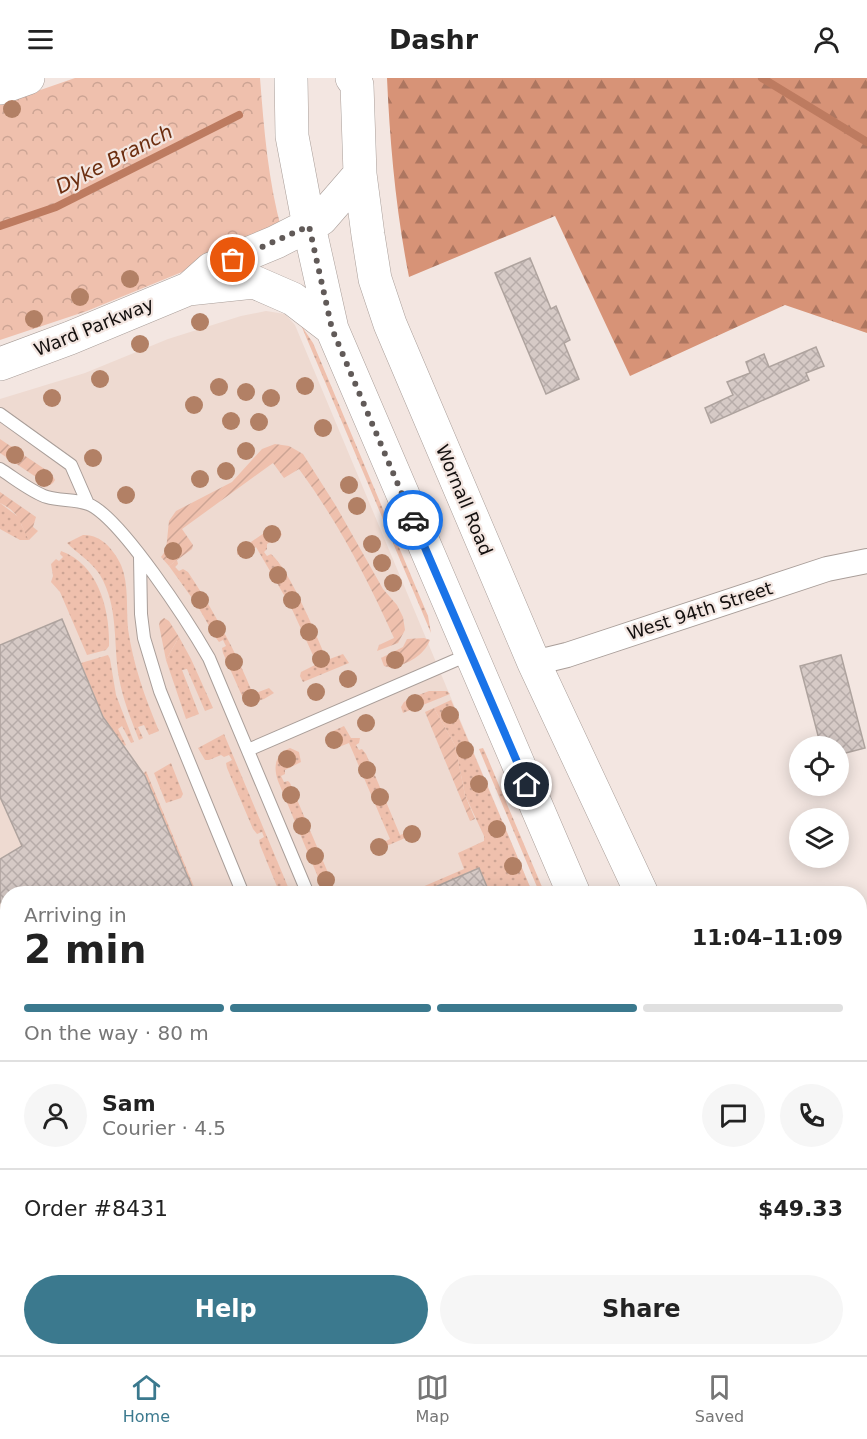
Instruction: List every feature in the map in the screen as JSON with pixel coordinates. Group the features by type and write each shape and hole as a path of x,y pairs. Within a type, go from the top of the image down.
{"main road":[{"path":"0,88 28,78"},
{"path":"291,78 292,136 332,329 571,886"},
{"name":"Wornall Road","path":"354,82 360,174 375,279 390,324 534,663 638,886"},
{"name":"Ward Parkway","path":"188,289 211,269 321,219 360,174"},
{"name":"Ward Parkway","path":"0,364 188,289 254,282 293,298 332,329"}],"street":[{"name":"West 94th Street","path":"534,663 578,651 827,569 867,561"}],"lane":[{"path":"0,414 70,465 88,504"},
{"path":"0,469 45,497 88,504 107,517 140,557 193,630 209,657 305,886"},
{"path":"140,557 141,614 150,661 160,691 240,886"},
{"path":"248,750 470,654"}],"shaded area":[{"path":"266,311 285,314 295,325 530,886 0,886 0,399 85,373 168,339 241,316"}],"green space":[{"path":"75,78 260,78 270,174 282,231 87,311 0,340 0,104"},
{"path":"387,78 867,78 867,333 785,305 630,376 555,216 409,277 394,178"},
{"path":"301,325 313,343 428,616 431,633"},
{"path":"0,439 52,474 55,480 53,483 50,485 45,483 0,453"},
{"path":"275,444 289,446 303,454 336,506 383,589 397,605 403,617 405,630 398,643 377,651 379,645 394,638 351,551 299,469 284,478 273,463 182,529 193,545 192,549 169,566 161,557 166,550 169,521 176,511 232,482 262,449"},
{"path":"0,492 36,517 33,527 38,531 29,540 16,515 0,503"},
{"path":"0,503 21,519 29,540 20,540 0,529"},
{"path":"274,526 279,528 282,535 267,544 264,552 267,556 271,554 286,574 327,660 343,654 349,663 303,682 301,672 317,664 291,607 256,547 242,557 237,554"},
{"path":"83,535 96,537 106,544 118,559 124,572 128,629 133,655 144,693 159,731 149,735 144,725 138,727 143,738 139,740 121,686 113,613 106,587 93,566 67,543"},
{"path":"61,551 85,567 100,590 109,632 109,646 106,650 87,655 60,592 51,582 53,576 51,564 63,557 60,554"},
{"path":"177,560 178,564 175,567 179,571 183,569 188,572 215,616 253,694 269,688 274,693 246,705 223,653 222,648 226,646 223,640 219,642 216,638 197,605 169,566"},
{"path":"164,618 169,621 179,637 166,660 159,625"},
{"path":"179,637 213,708 205,711 187,669 182,670 199,714 186,719 166,660"},
{"path":"407,639 430,640 414,659 392,668 384,666 381,658 403,647"},
{"path":"108,655 116,695 134,742 131,743 122,726 118,729 126,745 124,746 103,717 81,663"},
{"path":"429,691 447,691 450,694 403,713 401,707 404,702"},
{"path":"451,700 530,886 487,886 479,868 437,886 425,886 464,869 458,853 484,841 484,836 465,795 455,745 434,708"},
{"path":"434,708 455,745 465,795 475,819 470,821 425,712"},
{"path":"344,726 351,738 360,738 356,745 366,754 400,835 417,829 419,832 373,850 374,847 390,839 349,743 334,749 327,741 329,733"},
{"path":"224,734 288,886 277,886 260,845 259,840 264,837 262,832 257,834 253,829 227,768 226,763 232,760 229,755 205,760 198,748"},
{"path":"290,748 299,752 301,762 285,770 285,774 281,776 284,782 290,783 334,886 322,886 278,781 276,762"},
{"path":"483,748 542,886 537,886 479,749"},
{"path":"171,763 183,794 181,798 166,803 154,773"},
{"path":"146,771 194,886 192,886 144,773"}],"building":[{"path":"530,258 551,309 556,306 570,340 564,343 579,379 546,394 495,273"},
{"path":"816,347 824,366 806,373 809,380 711,423 705,408 733,395 727,382 750,373 746,362 764,354 769,367"},
{"path":"62,619 103,717 145,776 192,886 0,886 0,859 22,846 0,797 0,645"},
{"path":"841,655 865,748 849,752 849,736 818,736 800,666"},
{"path":"479,868 487,886 437,886"}],"waterway":[{"name":"Dyke Branch","path":"762,78 867,142"},
{"name":"Dyke Branch","path":"0,226 56,207 239,115"}],"way so far":[{"path":"233,260 309,226 332,329 413,520"}],"route":[{"path":"413,520 527,785"}]}
